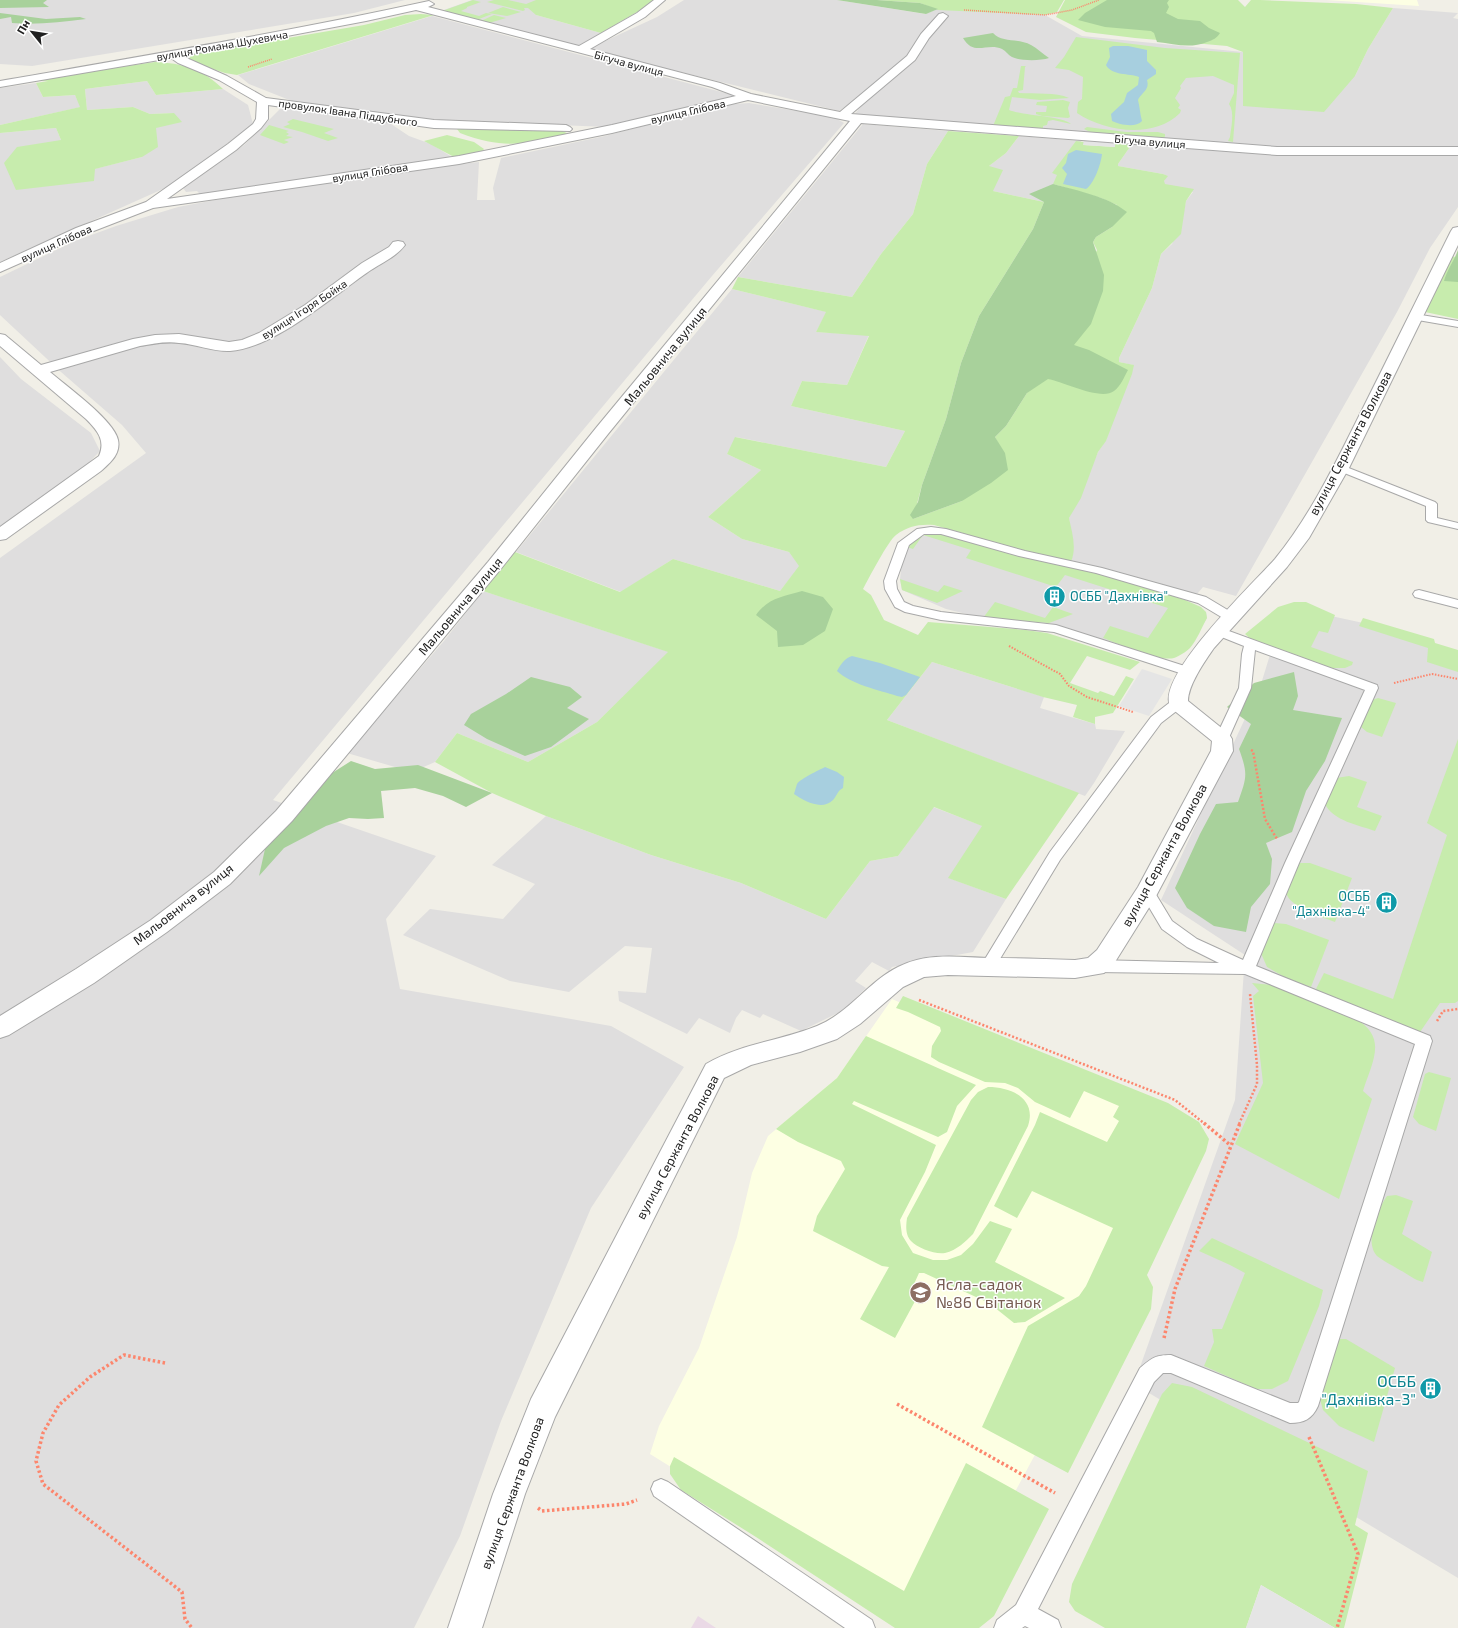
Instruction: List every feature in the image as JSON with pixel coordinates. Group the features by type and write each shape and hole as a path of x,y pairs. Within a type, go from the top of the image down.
{"street":[{"path":"580,50 641,15 660,0"},
{"name":"вулиця Романа Шухевича","path":"0,84 174,55 436,2"},
{"name":"Бігуча вулиця","path":"416,7 716,85 748,97 858,119 1277,151 1458,151"},
{"path":"842,116 911,58 925,36 943,16"},
{"name":"провулок Івана Піддубного","path":"174,55 182,61 223,78 263,101 434,124 571,129 591,132"},
{"path":"0,73 54,74"},
{"name":"вулиця Глібова","path":"0,268 75,234 150,205 459,160 748,97"},
{"name":"провулок Івана Піддубного","path":"150,205 232,147 257,126 262,119 263,101"},
{"name":"Мальовнича вулиця","path":"0,1028 84,976 159,926 222,878 284,816 494,566 858,119"},
{"name":"провулок Івана Піддубного","path":"434,124 442,130 463,137"},
{"path":"483,144 505,150"},
{"name":"вулиця Сержанта Волкова","path":"1178,704 1178,694 1207,644 1281,563 1300,538 1341,468 1458,230"},
{"name":"вулиця Ігоря Бойка","path":"38,371 138,342 155,339 179,338 229,347 246,344 269,333 310,308 367,266 394,250 398,245"},
{"path":"0,338 101,424 109,434 111,446 106,458 80,479 0,535"},
{"path":"1178,704 1222,739"},
{"name":"вулиця Сержанта Волкова","path":"465,1628 509,1494 542,1410 716,1071 735,1061 828,1032 847,1020 889,985 915,970 928,966 1076,969 1095,966 1106,956 1147,892 1222,751 1222,739"}],"lane":[{"path":"1415,317 1458,324"},
{"path":"1341,468 1431,504 1432,520 1458,526"},
{"path":"1190,672 1056,629 1029,624 990,622 941,616 899,604 891,589 890,581 904,543 921,531 942,531 1023,554 1098,570 1202,600 1225,624 1251,644 1372,688 1292,863 1247,969"},
{"path":"1419,594 1458,604"},
{"path":"1222,739 1245,688 1248,654 1251,644"},
{"path":"987,968 1055,856 1156,720 1178,704"},
{"path":"1005,1628 1024,1613 1147,1375 1159,1364 1176,1366 1290,1413 1299,1413 1304,1411 1308,1406 1424,1041 1247,969 1192,943 1167,925 1147,892"},
{"path":"1095,966 1247,969"},
{"path":"661,1489 864,1628"},
{"path":"1024,1613 1050,1628"}],"path":[{"path":"943,16 961,10 1045,15 1072,10 1099,0"},
{"path":"990,622 995,631 1009,646 1060,674 1069,686 1088,697 1156,720"},
{"path":"1372,688 1408,681 1432,674 1458,679"},
{"path":"1222,739 1253,751 1265,818 1292,863"},
{"path":"1159,1364 1175,1289 1230,1145 1257,1084 1257,1065 1247,969"},
{"path":"889,985 906,995 1176,1100 1230,1145"},
{"path":"165,1363 124,1355 90,1377 59,1405 43,1433 36,1461 43,1484 182,1592 185,1619 192,1628"},
{"path":"897,1404 1078,1506"},
{"path":"1299,1413 1358,1554 1337,1628"},
{"path":"509,1494 532,1504 542,1512 626,1504 661,1489"}],"shaded area":[{"path":"0,0 405,0 354,13 32,66 0,64"},
{"path":"472,0 536,0 536,15 601,33 578,46 441,11"},
{"path":"684,0 837,0 925,14 938,9 1045,15 1082,36 1243,52 1355,76 1368,49 1393,8 1458,13 1453,18 1458,19 1458,147 1280,147 854,115 884,76 839,111 591,50 590,48 657,17"},
{"path":"1326,0 1417,0 1419,6"},
{"path":"432,16 733,95 732,99 608,127 414,119 297,103 249,84 238,75"},
{"path":"147,81 156,95 223,89 248,105 253,124 174,184 0,262 0,133 56,128 61,140 94,169 142,157 155,128 174,113 150,114 133,107 87,110 85,89"},
{"path":"36,83 43,97 75,95 81,107 0,125 0,88"},
{"path":"749,103 834,117 844,123 712,276 273,800 436,856 386,919 400,989 611,1026 684,1067 591,1208 501,1421 460,1536 414,1628 0,1628 0,558 146,453 122,425 61,372 0,315 0,277 75,241 116,226 178,207 252,193 432,167 479,162 477,200 495,200 493,188 501,158 605,136 722,105"},
{"path":"283,106 357,115 388,122 409,136 431,144 452,157 202,196 197,191 186,192 183,188 244,145"},
{"path":"863,124 948,131 927,164 913,214 881,254 852,297 738,277"},
{"path":"1019,136 1081,141 1080,146 1044,202 993,191 989,166 1006,153"},
{"path":"1084,139 1115,141 1115,147 1083,145"},
{"path":"1132,144 1206,148 1279,155 1387,153 1458,154 1458,207 1430,248 1397,312 1236,596 1203,587 1197,594 1071,562 1073,552 1069,518 1098,452 1106,440 1133,365 1119,362 1119,358 1152,288 1161,254 1172,244 1183,215 1186,201 1193,192 1164,184 1167,176 1163,174 1118,166"},
{"path":"732,289 827,312 816,332 869,335 847,385 802,381 791,406 905,431 886,467 736,437 727,454 761,470 708,517 742,539 789,552 800,566 780,591 673,559 621,592 516,552"},
{"path":"0,357 21,379 91,433 100,451 79,473 0,527"},
{"path":"931,532 1206,612 1207,618 1190,647 1173,658 1159,657 1049,623 983,618 946,609 902,590 900,579 904,546"},
{"path":"483,591 669,652 597,722 528,762 457,733 435,762 412,772 347,753 444,641"},
{"path":"1285,606 1391,629 1458,656 1458,1578 1134,1384 1235,1100 1245,955 1161,900 1261,684"},
{"path":"932,662 1044,697 1040,708 1095,724 1096,729 1125,731 1085,796 887,720"},
{"path":"1142,669 1172,679 1149,716 1119,706"},
{"path":"933,807 983,826 949,878 1006,899 973,952 892,967 889,971 872,962 855,981 866,988 844,1010 801,1031 763,1014 760,1018 742,1010 736,1018 730,1033 699,1018 687,1034 619,1001 618,991 646,993 652,948 625,946 569,992 510,981 403,935 430,909 503,919 535,884 492,865 546,816 651,855 741,883 826,919 870,861 898,856"},
{"name":"Ясла-садок №86 Світанок","path":"892,999 964,1031 1202,1144 1016,1490 930,1628 650,1454 659,1426 699,1348 737,1237 752,1173 768,1136 837,1078"},
{"path":"1261,1585 1333,1627 1333,1628 1246,1628"},
{"path":"698,1616 716,1628 691,1628"}],"green space":[{"path":"0,0 47,0 43,3 49,7 0,8"},
{"path":"473,0 481,2 461,11 479,16 486,13 492,14 479,19 483,20 494,15 506,18 489,23 442,11"},
{"path":"494,0 508,0 526,4 536,0 655,0 601,33 536,15 528,8 524,8 525,10 523,11 487,2"},
{"path":"837,0 877,0 920,3 938,9 926,14"},
{"path":"877,0 1064,0 1057,12 1045,15 938,10 920,3"},
{"path":"1065,0 1238,0 1245,7 1251,0 1260,0 1356,4 1393,8 1368,49 1355,76 1324,112 1243,106 1243,52 1227,46 1086,32 1056,17"},
{"path":"1107,0 1169,0 1167,3 1169,7 1166,13 1178,19 1200,21 1209,28 1220,33 1213,40 1201,44 1182,45 1157,42 1154,33 1151,31 1105,27 1078,20 1085,13"},
{"path":"503,7 521,12 507,16 488,13"},
{"path":"0,13 46,19 80,17 86,19 21,24 12,23 11,17 0,19"},
{"path":"405,15 434,15 237,75 225,73 191,62 189,59 191,56 200,53 364,25"},
{"path":"993,33 1001,38 1031,45 1049,58 1041,60 1020,59 1011,56 1002,49 996,47 972,47 967,44 963,38"},
{"path":"1076,37 1165,48 1240,53 1233,142 1228,141 1230,137 1232,120 1232,111 1229,104 1234,93 1234,85 1213,76 1186,78 1180,86 1181,88 1175,98 1180,105 1178,108 1181,110 1180,113 1157,127 1129,130 1115,128 1088,120 1077,113 1078,102 1082,99 1083,77 1069,70 1055,68 1064,57"},
{"path":"155,62 192,68 208,76 223,89 156,95 147,81 85,89 87,110 133,107 150,114 174,113 182,122 156,128 158,147 142,157 95,169 94,181 16,190 4,163 17,147 61,140 56,128 0,133 0,125 80,107 75,95 43,97 36,83 48,81 30,80"},
{"path":"1021,66 1026,66 1023,90 1018,91 1019,93 1052,94 1069,98 1040,100 1012,97 1009,110 1024,114 1060,119 1071,124 1053,120 1048,121 1047,125 1043,126 1043,129 993,126 1005,97 1010,96 1013,88 1017,88"},
{"path":"1063,100 1070,102 1068,108 1070,117 1042,116 1036,114 1036,112 1046,112 1047,106 1036,105 1037,102"},
{"path":"293,119 334,129 324,133 338,138 328,141 283,127 290,124 287,122"},
{"path":"269,125 289,131 286,132 289,134 286,136 293,137 284,140 289,142 284,144 260,135"},
{"path":"1087,127 1126,132 1158,132 1165,134 1165,136 1164,138 1090,132 1084,129"},
{"path":"457,129 562,131 569,134 527,143 514,144 490,142 460,133"},
{"path":"948,131 1019,136 1006,153 989,166 1003,170 993,191 1044,202 1033,229 979,316 961,363 946,419 922,485 913,519 962,501 998,443 995,437 1006,426 1027,393 1097,250 1093,242 1096,237 1112,227 1117,205 1101,198 1053,184 1057,175 1052,173 1076,141 1084,142 1084,145 1115,147 1115,143 1132,144 1118,166 1163,174 1168,176 1164,181 1165,184 1194,189 1186,201 1181,234 1161,254 1152,288 1119,358 1119,362 1134,365 1132,374 1106,441 1098,452 1081,498 1069,518 1074,545 1071,562 1028,552 934,525 919,525 909,528 896,535 888,544 863,589 871,595 884,620 918,635 928,622 1026,630 1047,633 1140,662 1130,670 1087,656 1070,683 1098,693 1100,691 1114,696 1126,676 1134,679 1113,713 1095,717 1095,724 1073,717 1077,705 1043,697 932,662 887,720 1079,793 1006,899 948,878 982,826 934,807 898,856 870,861 826,919 741,883 651,855 546,816 492,793 435,762 457,733 528,762 597,722 668,652 483,591 515,552 620,592 673,559 780,591 799,566 789,552 742,539 708,517 761,470 727,454 735,437 886,467 905,431 791,406 802,381 847,385 869,336 816,332 826,312 732,289 738,277 852,297 881,254 913,214 927,164"},
{"path":"447,135 474,142 484,149 481,153 456,158 424,141"},
{"path":"1053,184 1101,198 1119,206 1127,212 1112,227 1096,237 1093,242 1104,275 1103,291 1091,324 1074,345 1089,350 1128,370 1119,387 1108,393 1100,394 1082,390 1048,379 1027,393 1006,426 995,437 1005,453 1008,470 991,483 962,501 913,519 910,515 918,502 922,485 946,419 961,363 979,316 1033,229 1044,202 1029,194"},
{"path":"1458,250 1458,282 1444,281 1455,258"},
{"path":"1453,256 1458,259 1458,319 1425,312"},
{"path":"931,532 1113,577 1185,600 1201,607 1206,612 1207,618 1195,641 1190,648 1184,652 1174,658 1167,659 1149,655 1103,638 1110,626 1148,638 1168,608 1065,575 1056,587 966,558 971,550 923,535 913,549 904,546 913,536"},
{"path":"900,579 938,592 944,585 963,591 937,603 902,590"},
{"path":"802,591 823,597 833,609 825,631 803,645 778,647 777,631 756,615 765,605 776,599"},
{"path":"995,602 1045,618 1053,607 1073,614 1049,623 983,618"},
{"path":"1294,602 1306,602 1335,615 1328,633 1319,631 1311,647 1353,662 1352,665 1345,668 1330,668 1253,641 1245,634 1278,607"},
{"path":"1363,618 1434,639 1435,643 1458,650 1458,672 1427,662 1428,648 1359,626"},
{"path":"1294,672 1298,696 1293,710 1342,718 1325,761 1306,791 1292,832 1266,843 1272,859 1270,884 1251,907 1246,932 1214,926 1187,908 1175,888 1200,834 1216,804 1238,802 1245,781 1244,764 1239,749 1251,724 1227,707 1254,683"},
{"path":"531,677 570,687 582,697 567,708 589,719 551,747 525,756 487,739 464,725 471,714 506,694"},
{"path":"1378,698 1396,703 1382,737 1367,732 1361,727 1361,723 1372,700"},
{"path":"1458,739 1458,1001 1455,1003 1440,1003 1420,1032 1314,993 1324,973 1393,999 1447,835 1427,823"},
{"path":"351,761 375,769 418,765 492,793 466,807 443,796 415,788 381,791 384,818 349,818 326,826 284,848 259,876 265,849 329,775"},
{"path":"1349,776 1367,782 1357,807 1382,816 1375,831 1347,822 1334,815 1325,804 1336,778"},
{"path":"1299,863 1310,863 1352,878 1335,922 1304,910 1291,900 1287,894 1286,888 1288,882"},
{"path":"1274,923 1286,924 1329,940 1311,987 1288,979 1267,967 1260,951"},
{"path":"1252,983 1272,985 1354,1018 1365,1025 1375,1042 1373,1060 1363,1091 1372,1099 1339,1199 1235,1144 1263,1083 1253,996 1259,991"},
{"path":"903,996 1168,1103 1199,1122 1209,1139 1206,1151 1147,1275 1153,1287 1151,1309 1068,1473 982,1427 1028,1326 1079,1296 1086,1286 1113,1228 1032,1191 1017,1218 994,1206 1035,1125 1040,1112 1107,1142 1119,1121 1113,1117 1119,1106 1084,1091 1070,1118 1035,1102 1018,1088 1005,1083 985,1082 939,1062 931,1057 932,1046 941,1031 940,1027 896,1008"},
{"path":"866,1036 976,1085 957,1106 947,1132 938,1137 854,1101 852,1104 936,1145 925,1172 900,1220 902,1235 913,1253 933,1260 947,1260 961,1255 973,1244 990,1221 1012,1229 995,1262 1065,1298 1025,1322 1014,1323 989,1303 924,1273 919,1273 914,1284 918,1287 920,1292 895,1338 860,1319 889,1267 882,1266 813,1231 817,1216 845,1169 841,1161 798,1142 776,1129 837,1078"},
{"path":"1429,1072 1451,1078 1436,1131 1419,1124 1413,1117 1425,1074"},
{"path":"988,1087 1006,1089 1020,1096 1026,1102 1029,1109 1030,1117 1028,1126 973,1234 949,1252 937,1253 927,1250 914,1244 909,1239 906,1230 907,1218 971,1100 978,1092"},
{"path":"1396,1195 1413,1201 1402,1234 1432,1252 1423,1282 1413,1278 1382,1260 1373,1250 1373,1226 1379,1209 1387,1196"},
{"path":"1212,1238 1323,1290 1319,1306 1288,1381 1272,1389 1256,1389 1204,1366 1214,1342 1212,1329 1222,1329 1245,1273 1199,1251"},
{"path":"1338,1339 1346,1339 1395,1368 1374,1442 1339,1426 1323,1410 1320,1399"},
{"path":"1172,1383 1192,1387 1368,1471 1355,1525 1368,1533 1344,1628 1335,1628 1261,1585 1246,1628 1105,1628 1075,1611 1069,1602 1072,1584 1162,1394"},
{"path":"674,1457 904,1591 966,1463 1049,1509 994,1616 979,1628 895,1628 681,1490 670,1474 670,1466"}],"water":[{"path":"1113,46 1128,46 1147,50 1147,61 1156,70 1156,74 1147,80 1147,89 1138,100 1142,121 1136,125 1123,125 1112,121 1111,114 1124,102 1127,93 1138,85 1139,77 1116,73 1109,69 1106,65 1110,57 1109,48"},
{"path":"1076,150 1102,154 1097,173 1092,183 1086,189 1063,184 1067,174 1062,168 1066,163 1068,154"},
{"path":"852,656 880,663 920,677 906,695 902,697 874,689 849,680 837,671 847,658"},
{"path":"825,767 844,777 843,788 833,800 824,805 818,805 808,802 794,794 799,782"}],"place":[{"name":"ОСББ \"Дахнівка\"","path":"1055,596"},
{"name":"ОСББ \"Дахнівка-4\"","path":"1386,903"},
{"name":"Ясла-садок №86 Світанок","path":"920,1292"},
{"name":"ОСББ \"Дахнівка-3\"","path":"1431,1389"}]}
